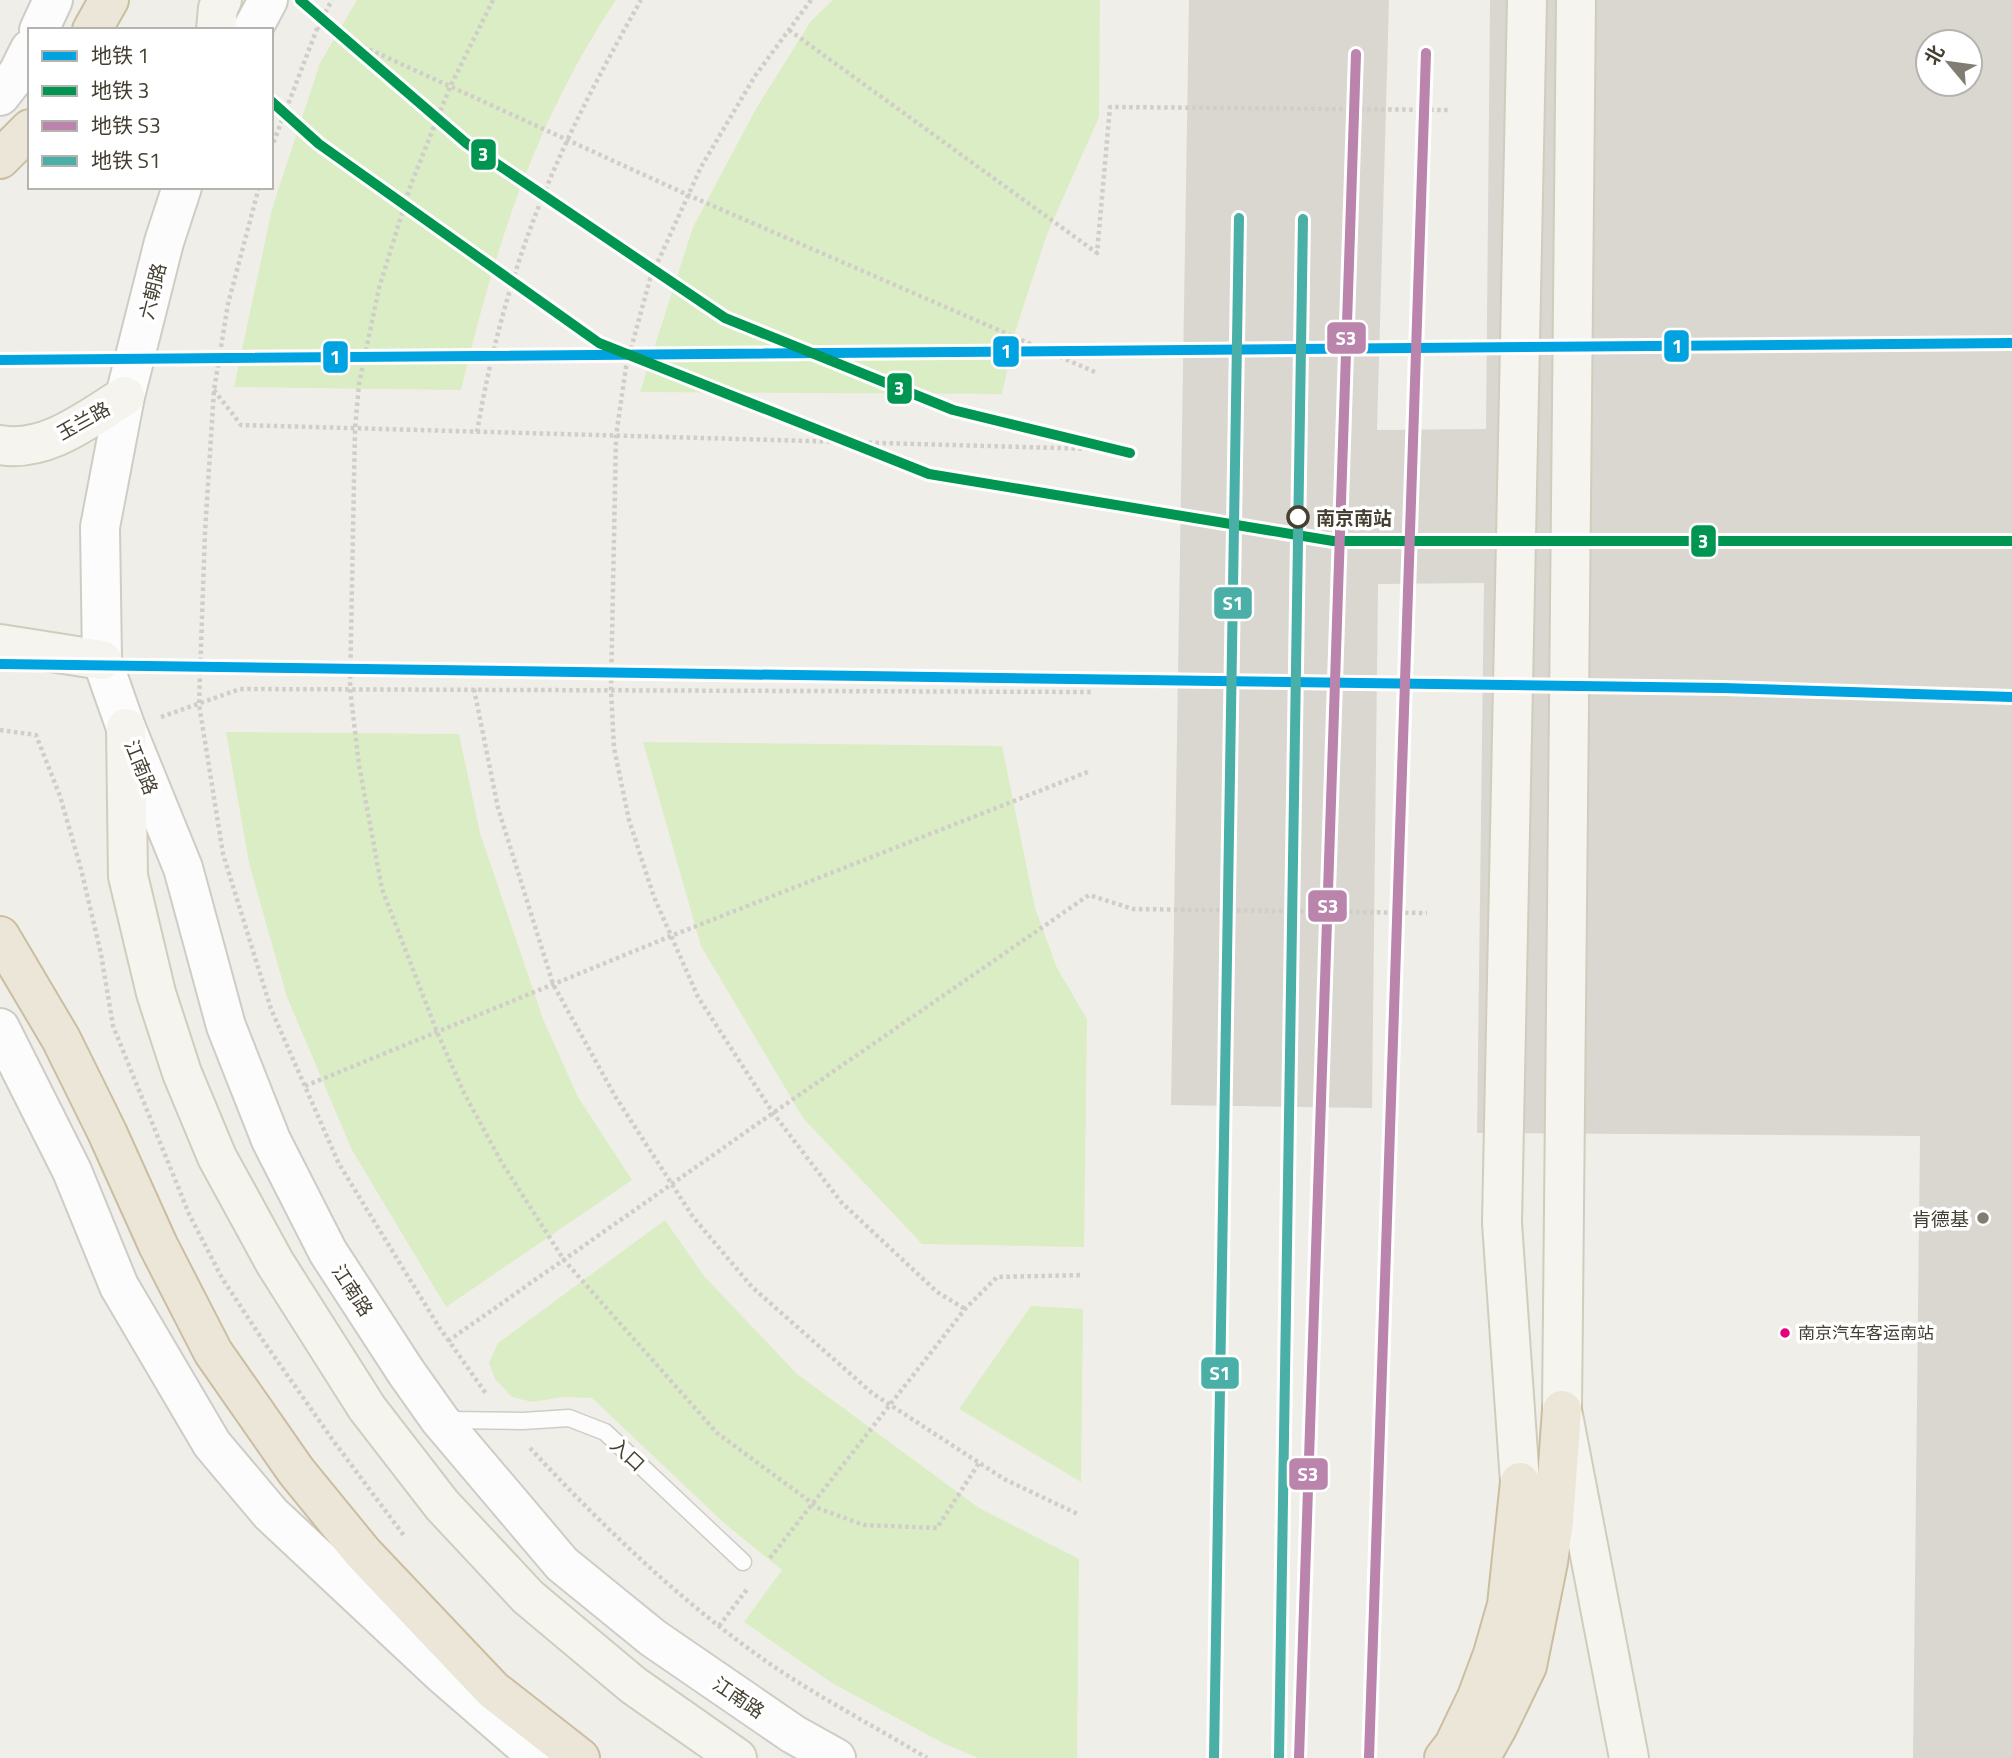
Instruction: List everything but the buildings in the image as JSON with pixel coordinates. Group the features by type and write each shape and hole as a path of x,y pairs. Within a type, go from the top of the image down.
{"highway":[{"path":"93,28 108,0"},
{"path":"0,159 28,131"},
{"path":"0,936 61,1039 158,1245 213,1352 296,1471 363,1553 492,1690 580,1758"},
{"path":"1479,1758 1527,1666 1554,1521 1562,1410"},
{"path":"1520,1482 1540,1595"},
{"path":"1444,1758 1454,1745 1477,1697 1507,1605 1520,1482"}],"main road":[{"path":"216,28 218,8 222,0"},
{"path":"1520,1482 1502,1223 1527,0"},
{"path":"1576,0 1562,1410 1629,1758"},
{"name":"玉兰路","path":"0,445 17,448 64,434 125,396"},
{"path":"0,644 102,660"},
{"path":"126,728 128,876 156,993 182,1073 217,1157 275,1263 367,1408 442,1504 528,1597 633,1685 737,1758"}],"street":[{"path":"40,28 53,0"},
{"path":"253,28 268,0"},
{"path":"0,96 18,73 28,53"},
{"name":"六朝路","path":"102,660 100,527 125,396 164,242 181,189"},
{"name":"江南路","path":"102,660 126,728 183,868 226,1026 271,1140 328,1252 406,1372 440,1420 562,1564 653,1638 793,1734 836,1758"},
{"path":"0,1028 72,1171 119,1286 212,1444 271,1514 432,1665 539,1758"}],"lane":[{"name":"入口","path":"440,1420 569,1418 605,1432 743,1562"}],"path":[{"path":"273,144 318,26 332,0"},
{"path":"493,0 450,87 411,184 379,288 359,384 355,429 350,689 359,765 382,889 437,1032 464,1093 502,1163 564,1260 717,1433 812,1503 864,1525 937,1528 979,1463"},
{"path":"477,432 485,384 512,280 545,191 592,87 640,0"},
{"path":"811,0 755,76 701,167 650,279 626,367 616,436 611,690 614,748 629,820 654,897 698,997 773,1113 841,1202 937,1292 965,1309"},
{"path":"318,26 688,195 1095,372"},
{"path":"789,30 1097,253 1110,107 1450,110"},
{"path":"258,189 228,304 214,390 205,532 199,704 223,854 271,1009 339,1164 449,1341 506,1421 559,1480 638,1556 719,1626 776,1668 927,1758"},
{"path":"214,390 241,425 1094,449"},
{"path":"126,728 240,689 1091,692"},
{"path":"474,689 498,808 553,984 615,1096 693,1217 752,1287 872,1393 1004,1479 1080,1515"},
{"path":"0,730 36,734"},
{"path":"305,1086 671,936 1090,771"},
{"path":"449,1341 672,1183 1089,895 1133,909 1427,913"},
{"path":"765,1564 965,1309 997,1277 1083,1275"},
{"path":"719,1626 750,1585"}],"green space":[{"path":"357,0 616,0 562,93 520,188 488,286 461,390 234,387 272,209 320,63"},
{"path":"833,0 1100,0 1099,117 1047,234 1016,329 1002,394 640,392 693,227 757,107 811,21"},
{"path":"226,732 459,734 480,833 543,1019 578,1097 632,1180 446,1307 352,1150 287,997 249,863"},
{"path":"643,742 1002,746 1035,908 1057,968 1087,1019 1084,1247 922,1244 803,1118 701,946"},
{"path":"665,1220 704,1276 797,1374 979,1508 1079,1559 1077,1758 978,1758 943,1743 832,1683 744,1622 782,1570 724,1523 592,1398 563,1397 532,1402 512,1397 495,1379 489,1363 498,1343"},
{"path":"1031,1306 1083,1309 1081,1482 959,1409"}],"metro line":[{"name":"3","path":"300,0 466,143 725,318 953,410 1130,453"},
{"name":"S3","path":"1369,1758 1426,53"},
{"name":"S3","path":"1299,1758 1356,54"},
{"name":"3","path":"273,103 319,144 599,343 929,474 1333,541 2012,541"},
{"name":"S1","path":"1214,1758 1239,218"},
{"name":"S1","path":"1279,1758 1303,219"},
{"name":"1","path":"0,360 2012,343"},
{"name":"1","path":"0,664 1723,688 2012,697"}],"place":[{"name":"南京南站","path":"1298,517"},
{"name":"肯德基","path":"1983,1218"},
{"name":"南京汽车客运南站","path":"1785,1333"}]}
